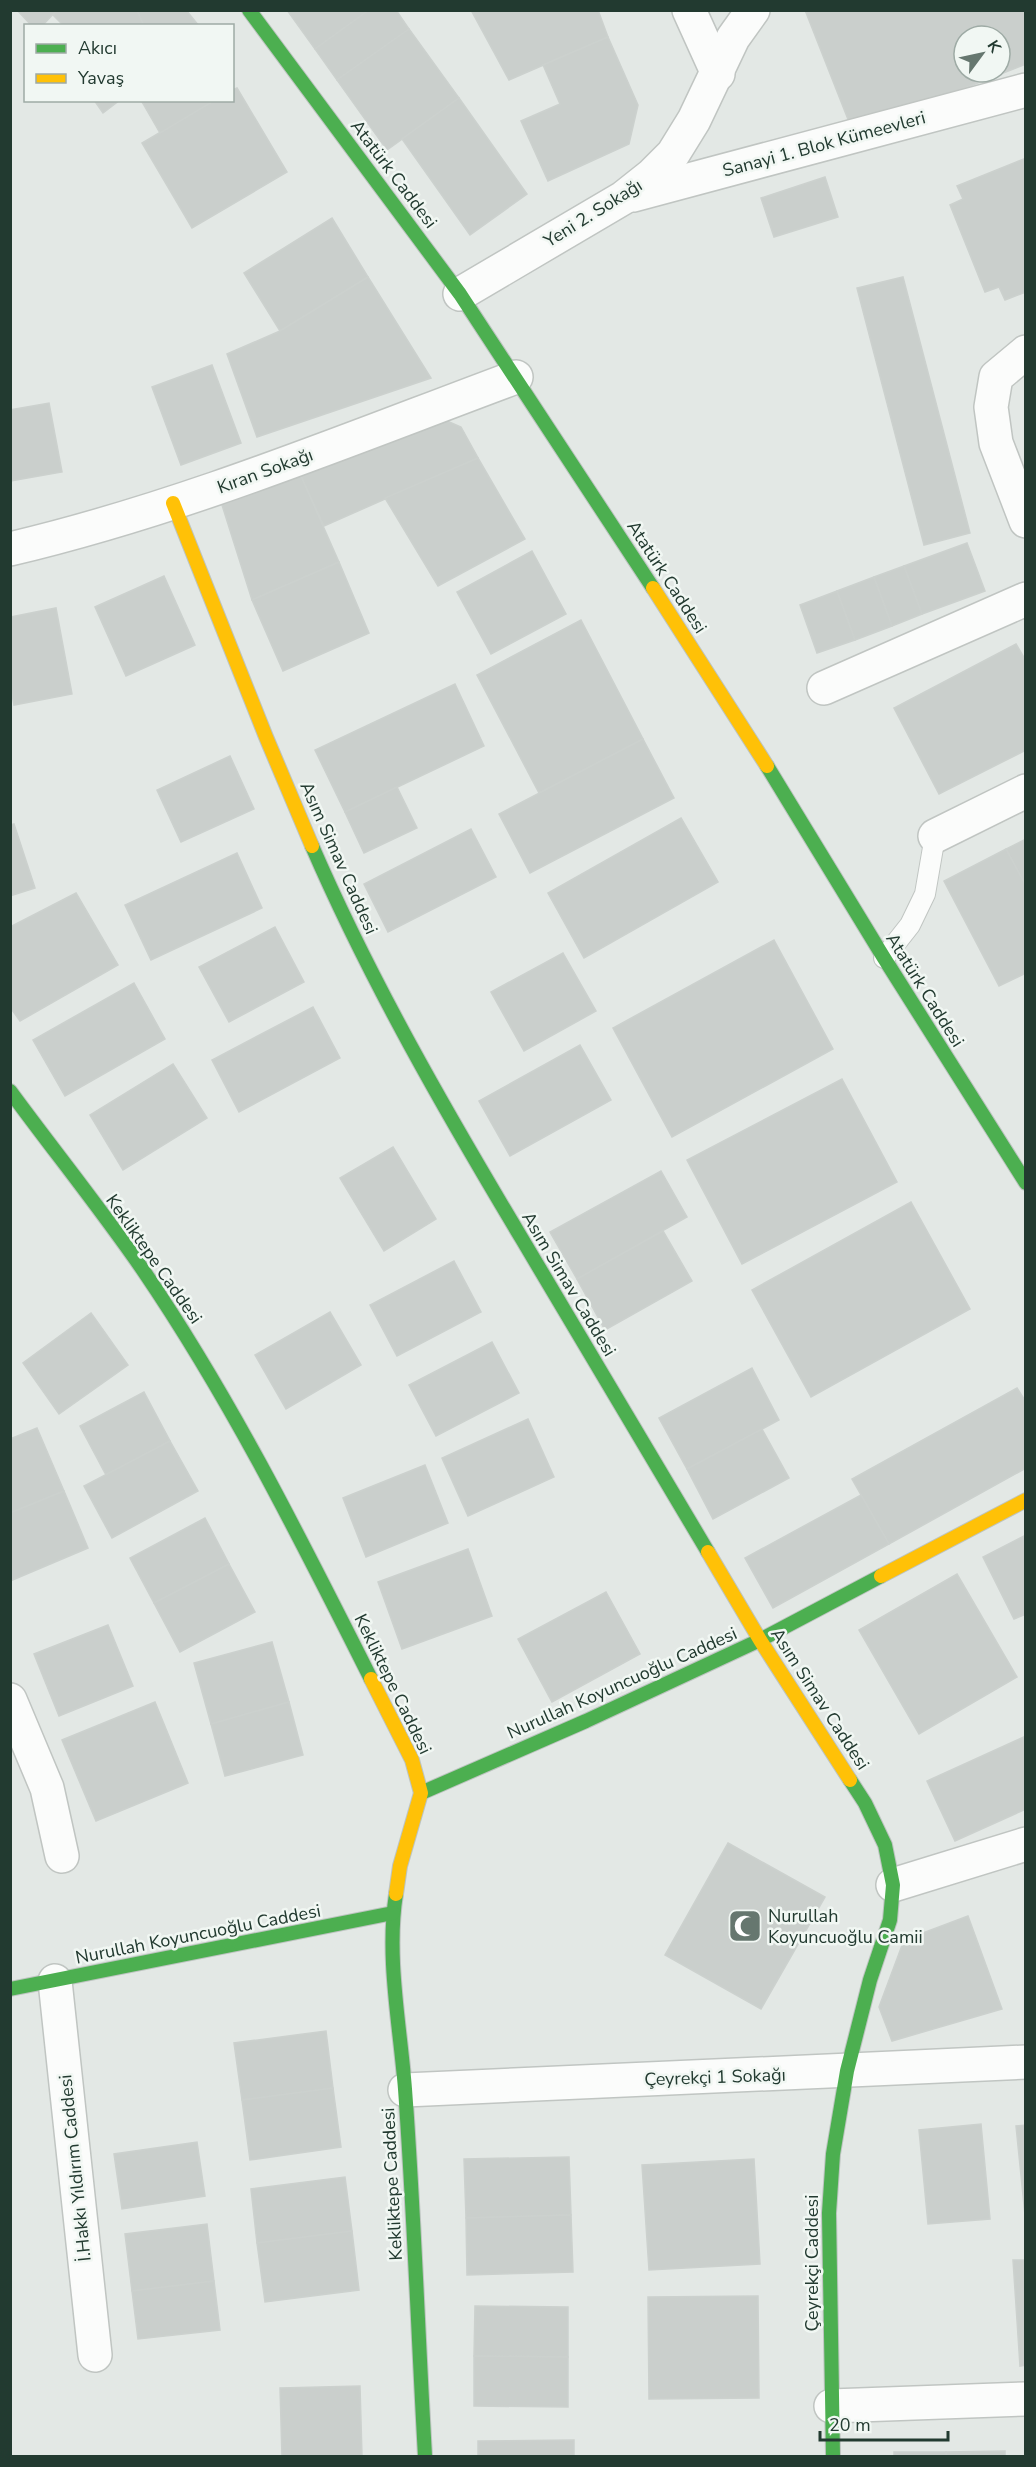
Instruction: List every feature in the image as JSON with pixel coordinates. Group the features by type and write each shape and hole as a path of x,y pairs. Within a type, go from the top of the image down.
{"street":[{"name":"Atatürk Caddesi","path":"249,10 460,294 516,377 745,730 884,958 1026,1183"},
{"path":"689,10 718,74"},
{"name":"Yeni 2. Sokağı","path":"460,294 623,198 652,175 673,154 718,74 733,38 753,10"},
{"name":"Sanayi 1. Blok Kümeevleri","path":"623,198 1026,90"},
{"path":"1026,352 996,377 991,407 996,442 1026,521"},
{"name":"Kıran Sokağı","path":"10,549 88,531 173,503 516,377"},
{"name":"Asım Simav Caddesi","path":"173,503 266,737 327,882 393,1014 470,1152 760,1640 865,1803 885,1845 893,1885 890,1920 870,1980 847,2072"},
{"path":"824,688 1026,599"},
{"path":"935,836 1026,791"},
{"name":"Kekliktepe Caddesi","path":"10,1091 143,1270 234,1417 303,1544 412,1760 421,1793 400,1866 393,1914 394,1964 405,2090 425,2457"},
{"name":"Nurullah Koyuncuoğlu Caddesi","path":"421,1793 586,1721 760,1640 1026,1500"},
{"path":"10,1700 47,1788 62,1856"},
{"path":"893,1885 1026,1844"},
{"name":"Nurullah Koyuncuoğlu Caddesi","path":"10,1989 393,1914"},
{"name":"İ.Hakkı Yıldırım Caddesi","path":"55,1981 95,2355"},
{"name":"Çeyrekçi 1 Sokağı","path":"405,2090 847,2072 1026,2062"},
{"name":"Çeyrekçi Caddesi","path":"833,2457 829,2213 833,2154 847,2072"},
{"path":"831,2406 1026,2399"}],"lane":[{"path":"884,958 910,925 925,894 935,836"}],"building":[{"path":"17,10 57,10 44,24 30,24"},
{"path":"57,10 137,10 143,24 62,24 53,15"},
{"path":"137,10 186,10 197,24 143,24"},
{"path":"287,10 369,10 315,49"},
{"path":"369,10 396,10 409,29 337,80 315,49"},
{"path":"471,10 598,10 608,37 509,80"},
{"path":"805,10 1026,10 1026,64 1012,70 1012,24 952,24 952,84 975,84 853,132"},
{"path":"409,29 459,98 387,150 337,80"},
{"path":"608,37 638,105 629,144 548,181 521,121 560,104 543,65"},
{"path":"237,88 287,172 192,228 142,143 212,102 234,102 234,89"},
{"path":"459,98 527,194 470,235 402,139"},
{"path":"95,102 117,102 103,113"},
{"path":"142,102 212,102 160,133"},
{"path":"1026,158 1026,292 1005,300 999,287 985,292 950,205 963,199 957,186"},
{"path":"825,177 838,217 774,237 761,198"},
{"path":"332,218 368,277 280,331 244,273"},
{"path":"368,277 431,378 257,437 227,354 280,331"},
{"path":"903,277 970,533 924,545 857,288"},
{"path":"212,365 241,443 181,465 152,387"},
{"path":"49,403 62,472 10,481 10,410"},
{"path":"447,421 461,427 478,458 324,526 300,474 403,434"},
{"path":"478,458 525,539 438,586 385,498"},
{"path":"300,474 339,562 252,600 222,505"},
{"path":"967,543 985,591 922,614 904,566"},
{"path":"532,551 566,614 491,654 457,592"},
{"path":"339,562 369,633 283,671 252,600"},
{"path":"904,566 922,614 892,626 874,577"},
{"path":"164,576 195,645 126,676 95,607"},
{"path":"874,577 892,626 855,640 837,591"},
{"path":"837,591 855,640 817,653 800,605"},
{"path":"56,608 72,694 14,705 10,684 10,617"},
{"path":"581,620 643,739 539,793 477,675"},
{"path":"1016,644 1026,661 1026,750 939,794 894,708"},
{"path":"455,684 484,746 345,812 315,750"},
{"path":"643,739 674,798 530,873 499,814"},
{"path":"230,756 254,809 181,842 157,790"},
{"path":"397,787 417,828 364,853 345,812"},
{"path":"681,818 718,882 584,958 548,893"},
{"path":"14,824 35,888 10,896 10,825"},
{"path":"471,829 496,877 388,932 364,884"},
{"path":"1026,839 1026,886 1006,849"},
{"path":"1006,849 1026,886 1026,973 999,986 944,881"},
{"path":"237,853 262,908 151,960 125,905"},
{"path":"76,893 118,965 20,1021 10,1007 10,927"},
{"path":"275,927 304,982 229,1022 199,967"},
{"path":"774,940 833,1049 672,1137 613,1028"},
{"path":"563,953 596,1011 524,1051 491,992"},
{"path":"134,983 165,1039 65,1096 33,1040"},
{"path":"313,1007 340,1058 239,1112 212,1060"},
{"path":"580,1045 611,1100 510,1156 479,1101"},
{"path":"173,1064 207,1118 123,1170 90,1115"},
{"path":"842,1079 897,1182 742,1264 687,1160"},
{"path":"393,1147 436,1219 384,1251 340,1178"},
{"path":"661,1171 687,1217 577,1279 550,1232"},
{"path":"911,1202 970,1309 811,1397 752,1290"},
{"path":"663,1231 692,1281 605,1330 577,1279"},
{"path":"454,1261 481,1312 397,1356 370,1305"},
{"path":"330,1312 361,1365 286,1409 255,1355"},
{"path":"91,1313 128,1365 59,1414 23,1363"},
{"path":"492,1342 519,1393 436,1436 409,1385"},
{"path":"752,1368 779,1420 687,1469 659,1418"},
{"path":"1017,1388 1026,1402 1026,1468 889,1544 852,1479"},
{"path":"144,1392 170,1441 106,1475 80,1426"},
{"path":"528,1419 554,1477 468,1516 442,1458"},
{"path":"37,1428 64,1491 10,1513 10,1439"},
{"path":"762,1429 789,1478 713,1519 687,1469"},
{"path":"170,1441 198,1491 112,1538 84,1486"},
{"path":"425,1465 448,1523 366,1557 343,1498"},
{"path":"64,1491 88,1548 10,1581 10,1513"},
{"path":"861,1495 889,1544 773,1608 745,1558"},
{"path":"205,1518 229,1564 154,1603 130,1558"},
{"path":"1026,1535 1026,1614 1014,1619 983,1557"},
{"path":"468,1549 492,1616 402,1649 378,1582"},
{"path":"229,1564 255,1612 180,1652 154,1603"},
{"path":"957,1574 1017,1677 919,1734 859,1630"},
{"path":"606,1592 640,1654 552,1702 518,1639"},
{"path":"108,1625 133,1686 59,1716 34,1654"},
{"path":"272,1642 289,1702 211,1724 194,1663"},
{"path":"155,1702 188,1783 96,1821 62,1740"},
{"path":"289,1702 303,1755 225,1776 211,1724"},
{"path":"1026,1736 1026,1809 955,1841 927,1781"},
{"name":"Nurullah Koyuncuoğlu Camii","path":"728,1843 825,1897 761,2009 665,1955"},
{"path":"968,1916 1002,2009 892,2041 879,2007 904,1940"},
{"path":"326,2031 333,2088 242,2100 234,2043"},
{"path":"333,2088 341,2147 250,2160 242,2100"},
{"path":"981,2124 990,2219 928,2224 919,2130"},
{"path":"1026,2125 1026,2215 1025,2215 1016,2126"},
{"path":"197,2142 205,2196 122,2209 114,2154"},
{"path":"569,2157 571,2215 466,2218 464,2159"},
{"path":"754,2159 760,2264 649,2270 642,2165"},
{"path":"345,2177 352,2231 257,2243 251,2189"},
{"path":"571,2215 573,2272 467,2275 466,2218"},
{"path":"207,2224 214,2281 132,2291 125,2234"},
{"path":"352,2231 359,2290 265,2302 257,2243"},
{"path":"1013,2260 1026,2260 1026,2365 1020,2366"},
{"path":"214,2281 220,2330 138,2339 132,2291"},
{"path":"758,2296 759,2398 649,2399 648,2297"},
{"path":"475,2306 568,2307 568,2357 474,2356"},
{"path":"474,2356 568,2357 568,2407 474,2406"},
{"path":"360,2386 362,2456 282,2456 280,2388"},
{"path":"574,2440 574,2456 478,2456 478,2441"},
{"path":"1005,2451 1005,2456 946,2456 946,2452"},
{"path":"894,2452 946,2452 946,2456 894,2456"}],"traffic: fast":[{"path":"249,10 460,294 653,588"},
{"path":"767,766 884,958 1026,1183"},
{"path":"312,846 384,997 438,1095 708,1552"},
{"path":"10,1091 127,1247 206,1369 264,1471 371,1679"},
{"path":"421,1793 586,1721 760,1640 881,1576"},
{"path":"833,2456 829,2213 833,2154 847,2071 870,1980 890,1920 893,1885 885,1845 865,1803 850,1780"},
{"path":"396,1894 392,1942 393,1967 405,2089 425,2456"},
{"path":"10,1989 393,1913"}],"traffic: slow":[{"path":"173,503 312,846"},
{"path":"653,588 767,766"},
{"path":"881,1576 1026,1500"},
{"path":"708,1552 760,1640 850,1780"},
{"path":"371,1679 412,1760 421,1793 400,1866 396,1894"}],"place":[{"name":"Nurullah Koyuncuoğlu Camii","path":"745,1926"}]}
